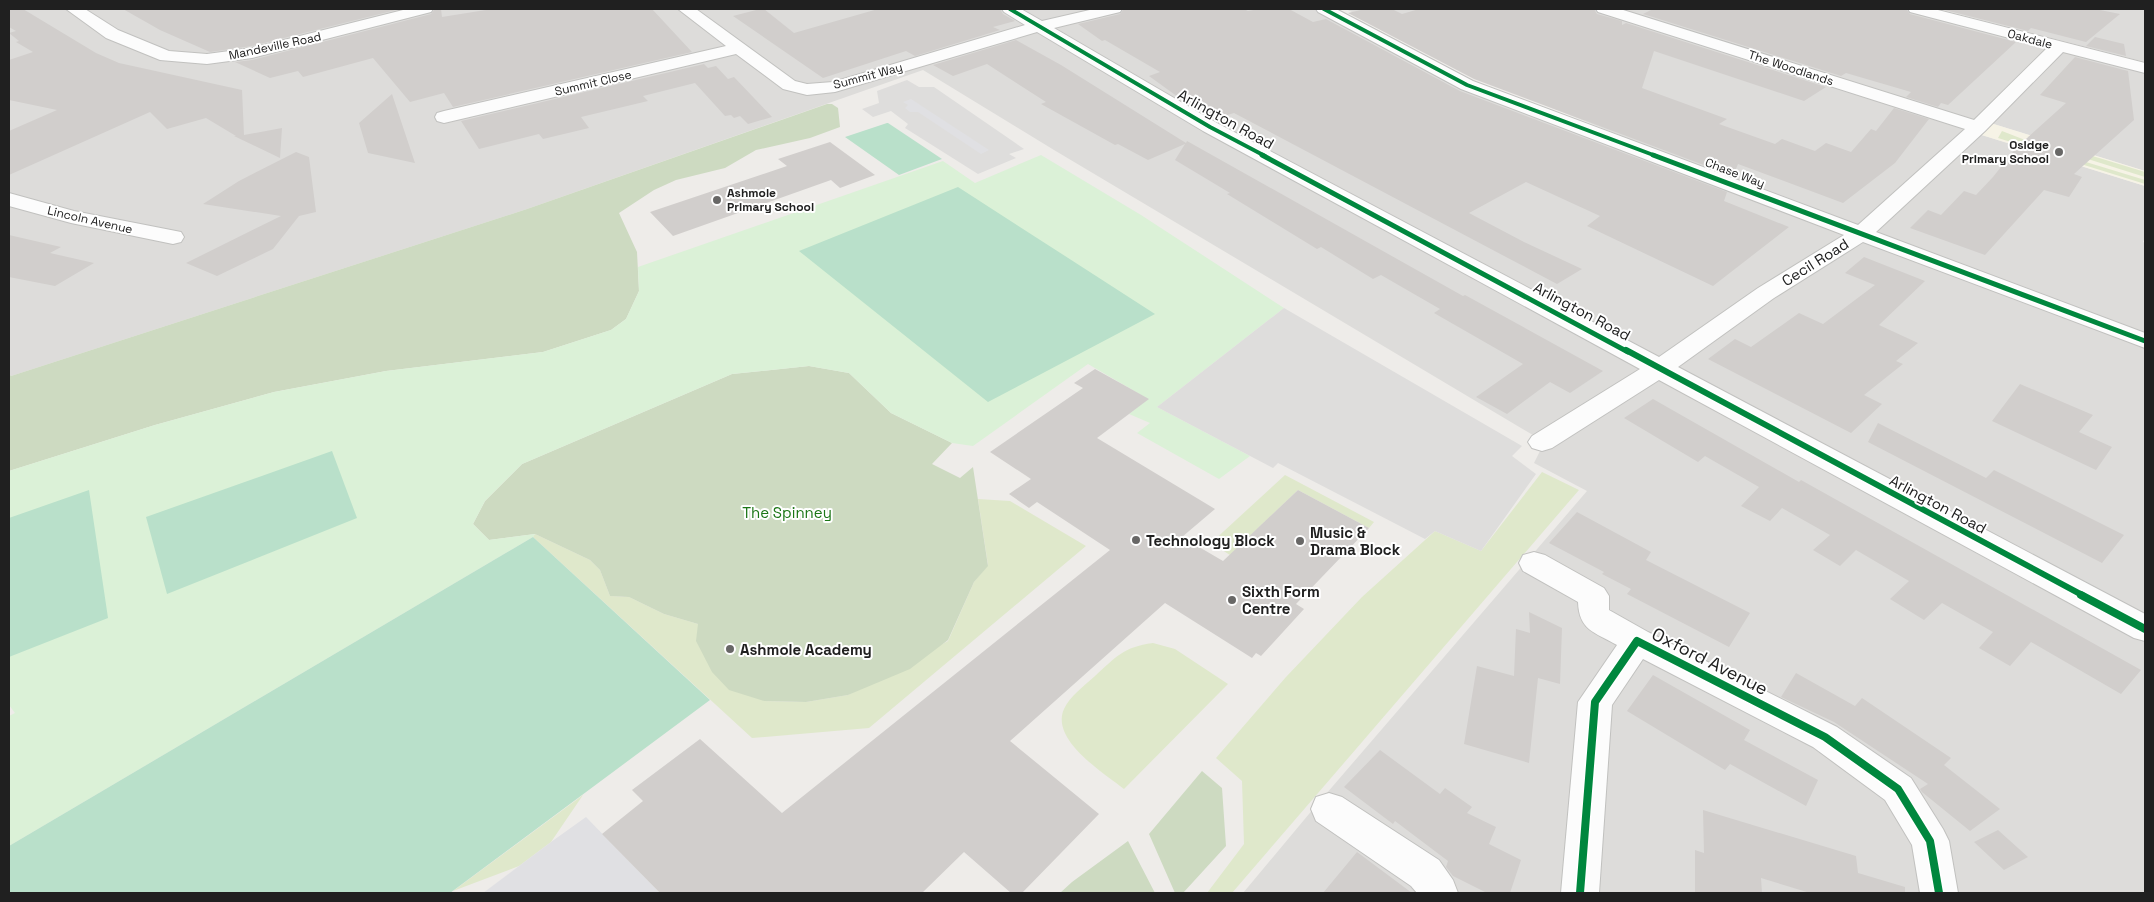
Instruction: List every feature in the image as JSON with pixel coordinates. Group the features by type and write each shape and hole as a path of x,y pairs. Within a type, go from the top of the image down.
{"street":[{"name":"Mandeville Road","path":"74,9 112,34 166,56 207,59 252,53 425,9"},
{"name":"Summit Way","path":"686,9 790,86 807,90 835,87 1040,26 1114,9"},
{"name":"Arlington Road","path":"1010,9 1210,127 2145,630"},
{"name":"Chase Way","path":"1324,9 1467,85 2145,341"},
{"name":"The Woodlands","path":"1604,9 1978,127"},
{"name":"Oakdale","path":"1916,9 2145,68"},
{"name":"Cecil Road","path":"1542,442 1660,368 1766,293 1862,233 1978,127 2059,46"},
{"name":"Summit Close","path":"444,117 741,48"},
{"name":"Lincoln Avenue","path":"9,199 71,217 173,237"},
{"name":"Oxford Avenue","path":"1534,563 1593,596 1594,616 1637,641 1825,737 1898,789 1930,841 1939,893"},
{"name":"Oxford Avenue","path":"1580,893 1595,702 1637,641"},
{"path":"1329,809 1424,873 1439,893"}],"shaded area":[{"path":"9,9 1320,9 1461,87 1865,233 1972,132 2145,186 2145,237 2143,242 2145,243 2145,893 1243,893 1587,491 1534,463 1545,441 1054,150 923,70 527,209 11,376 9,374"},
{"path":"1346,9 1910,9 2145,69 2145,171 1984,121 1862,232 1482,80"},
{"path":"1939,9 2145,9 2145,62"},
{"path":"907,80 919,87 934,87 1024,149 1009,154 1016,158 978,174 905,128 908,124 891,111 873,117 862,109 879,103 877,91"},
{"path":"911,99 989,150 981,154 918,112 910,112 905,108 908,105 903,102"},
{"name":"Osidge Primary School","path":"1984,121 2145,171 2145,186 1972,132"},
{"path":"1284,308 1522,446 1512,456 1536,474 1481,551 1435,531 1425,539 1278,463 1273,468 1157,407"},
{"path":"586,817 660,893 483,893 551,842"}],"green space":[{"path":"827,104 832,104 838,108 840,127 810,138 756,150 725,168 676,180 654,190 619,213 637,252 639,291 626,319 611,330 543,352 386,371 274,392 155,425 9,471 9,374 11,376 527,209"},
{"path":"888,123 942,159 899,175 845,137"},
{"path":"2002,131 2063,155 2145,180 2145,184 1998,138"},
{"path":"2027,136 2145,172 2145,177 2056,149"},
{"path":"1041,155 1141,215 1284,308 1157,407 1250,456 1219,479 1137,433 1150,423 1129,414 1148,399 1088,364 973,446 952,443 891,413 849,373 809,366 732,374 522,464 485,501 473,524 489,540 535,534 533,537 9,846 9,716 15,713 9,705 9,471 155,425 274,392 386,371 543,352 611,330 626,319 639,291 638,267 943,161 975,183"},
{"path":"958,187 1155,314 988,402 799,251"},
{"name":"The Spinney","path":"809,366 849,373 891,413 952,443 932,464 960,478 973,467 988,566 974,582 948,640 910,669 848,695 806,702 764,701 729,690 712,672 696,641 698,624 664,614 629,597 610,596 600,570 590,560 535,534 489,540 473,524 485,501 522,464 732,374"},
{"path":"332,451 357,518 167,594 146,517"},
{"path":"1542,472 1579,490 1232,893 1207,893 1244,844 1242,781 1216,758 1286,677 1362,597 1435,531 1481,551"},
{"path":"1285,475 1374,522 1369,528 1298,490 1230,555 1211,543"},
{"path":"89,490 108,618 9,657 9,518"},
{"path":"978,499 1010,501 1086,546 869,728 752,738 533,537 535,534 590,560 600,570 610,596 629,597 664,614 698,624 764,701 806,702 848,695 948,641 974,582 988,565"},
{"path":"533,537 710,700 450,893 9,893 9,846"},
{"path":"1153,643 1175,649 1228,684 1124,789 1081,755 1072,744 1065,732 1062,721 1064,709 1078,691 1115,658 1134,647"},
{"path":"1202,771 1222,788 1226,846 1183,893 1175,893 1149,834"},
{"path":"583,795 551,842 519,866 453,891"},
{"path":"1128,841 1155,893 1060,893 1072,882"}],"building":[{"path":"9,9 23,9 96,53 119,63 242,90 244,135 282,128 280,158 234,136 236,136 206,118 167,129 150,112 9,175 9,131 57,110 9,100 9,60 33,52 16,42 19,41 9,33 16,31 9,27"},
{"path":"123,9 400,9 252,46 210,52 160,30"},
{"path":"435,9 441,9 442,17 492,9 652,9 692,52 453,107 444,93 410,102 373,58 303,77 298,71 270,78 235,62 252,60 431,14"},
{"path":"764,9 794,33 878,9 1000,9 1003,14 1015,21 993,27 1000,30 915,56 906,51 823,78 733,16"},
{"path":"1124,9 1244,9 1248,11 1289,9 1313,22 1326,19 1460,91 1727,192 1724,201 1789,227 1713,286 1587,226 1600,216 1526,182 1469,213 1524,242 1582,269 1557,284 1234,113 1214,119 1185,102 1149,76 1160,72 1105,40 1102,41 1078,24 1120,14"},
{"path":"1365,9 1392,9 1402,14 1419,9 1594,9 1597,14 1622,21 1622,25 1626,23 1826,87 1804,101 1654,51 1642,88 1727,119 1719,124 1775,144 1782,139 1815,151 1826,143 1851,152 1871,129 1876,131 1894,108 1929,119 1895,163 1843,203 1738,164 1733,176 1474,79 1348,13"},
{"path":"1653,9 1906,9 1910,14 2016,42 1948,105 1941,103 1938,107 1906,97 1911,92 1846,73 1841,76 1643,14"},
{"path":"1941,9 2095,9 2120,14 2086,42 2031,28 2028,31"},
{"path":"2095,37 2124,44 2126,56 2086,46"},
{"path":"1016,40 1061,65 1186,143 1187,141 1463,296 1465,295 1603,371 1570,393 1550,382 1507,414 1476,397 1523,364 1434,313 1440,309 1381,275 1373,279 1321,247 1317,249 1227,194 1230,193 1175,160 1185,144 1148,160 1118,144 1115,145 1041,104 1046,102 987,64 953,76 933,65"},
{"path":"2075,57 2128,71 2134,120 2074,174 2082,177 2069,197 2044,190 1985,255 1910,228 1928,210 1941,215 1964,191 1976,195 2016,148 2066,103 2040,95"},
{"path":"704,64 708,68 716,66 728,79 734,77 772,117 748,124 740,116 734,118 731,115 725,116 695,83 643,96 648,101 581,117 589,128 543,139 539,134 479,149 461,121"},
{"path":"392,94 415,163 368,153 359,123"},
{"path":"830,142 875,175 840,188 831,180 673,236 650,212 787,166 778,159"},
{"path":"296,152 309,157 316,212 299,216 273,249 217,276 186,263 281,216 203,204 239,181"},
{"path":"9,235 61,247 50,253 94,263 55,286 9,277"},
{"path":"1864,257 1925,281 1879,325 1918,343 1896,361 1903,364 1864,395 1882,404 1851,433 1708,359 1735,339 1751,347 1799,313 1823,324 1875,285 1845,273"},
{"path":"1095,369 1149,399 1097,438 1215,509 1182,537 1223,561 1298,490 1369,528 1296,604 1304,609 1261,656 1256,653 1252,658 1165,603 1010,741 1099,814 1022,893 1011,893 964,852 922,893 660,893 602,834 643,801 632,790 700,739 782,813 1110,550 1037,502 1029,508 1009,494 1031,479 990,452 1083,388 1074,383"},
{"path":"2020,384 2093,415 2079,432 2112,447 2096,470 1992,421"},
{"path":"1653,399 1799,482 1801,480 2141,670 2121,694 2031,642 2010,666 1979,648 1993,632 1942,603 1924,620 1890,599 1909,581 1856,550 1840,566 1813,550 1830,535 1782,508 1770,521 1741,506 1759,487 1705,456 1698,462 1624,418"},
{"path":"1878,423 1986,478 1994,470 2124,535 2102,563 1868,442"},
{"path":"1577,512 1651,552 1646,560 1750,613 1729,647 1627,594 1631,589 1602,574 1604,572 1549,543"},
{"path":"1529,612 1562,628 1560,684 1538,678 1529,763 1464,744 1477,666 1514,676 1516,629 1530,633"},
{"path":"1796,673 1855,706 1862,698 1951,758 1944,765 2000,809 1970,831 1922,792 1920,789 1928,784 1834,722 1781,697"},
{"path":"1653,675 1750,730 1744,740 1818,780 1806,806 1730,764 1725,770 1627,711"},
{"path":"1380,750 1440,794 1445,788 1472,807 1467,813 1496,827 1489,844 1521,860 1510,893 1487,893 1453,876 1446,867 1448,861 1395,821 1393,824 1344,787"},
{"path":"1703,810 1856,856 1858,873 1905,887 1905,893 1810,893 1761,878 1762,893 1695,893 1695,850 1704,853"},
{"path":"1998,830 2028,857 2004,870 1974,842"},
{"path":"1357,852 1412,893 1323,893"}],"cycle path":[{"path":"1010,9 1210,127 2145,629"},
{"path":"1324,9 1467,85 2145,341"},
{"path":"1580,893 1595,702 1637,641 1825,737 1898,789 1930,841 1939,893"}],"place":[{"name":"Osidge Primary School","path":"2059,152"},
{"name":"Ashmole Primary School","path":"717,200"},
{"name":"Technology Block","path":"1136,540"},
{"name":"Music & Drama Block","path":"1300,541"},
{"name":"Sixth Form Centre","path":"1232,600"},
{"name":"Ashmole Academy","path":"730,649"}]}
